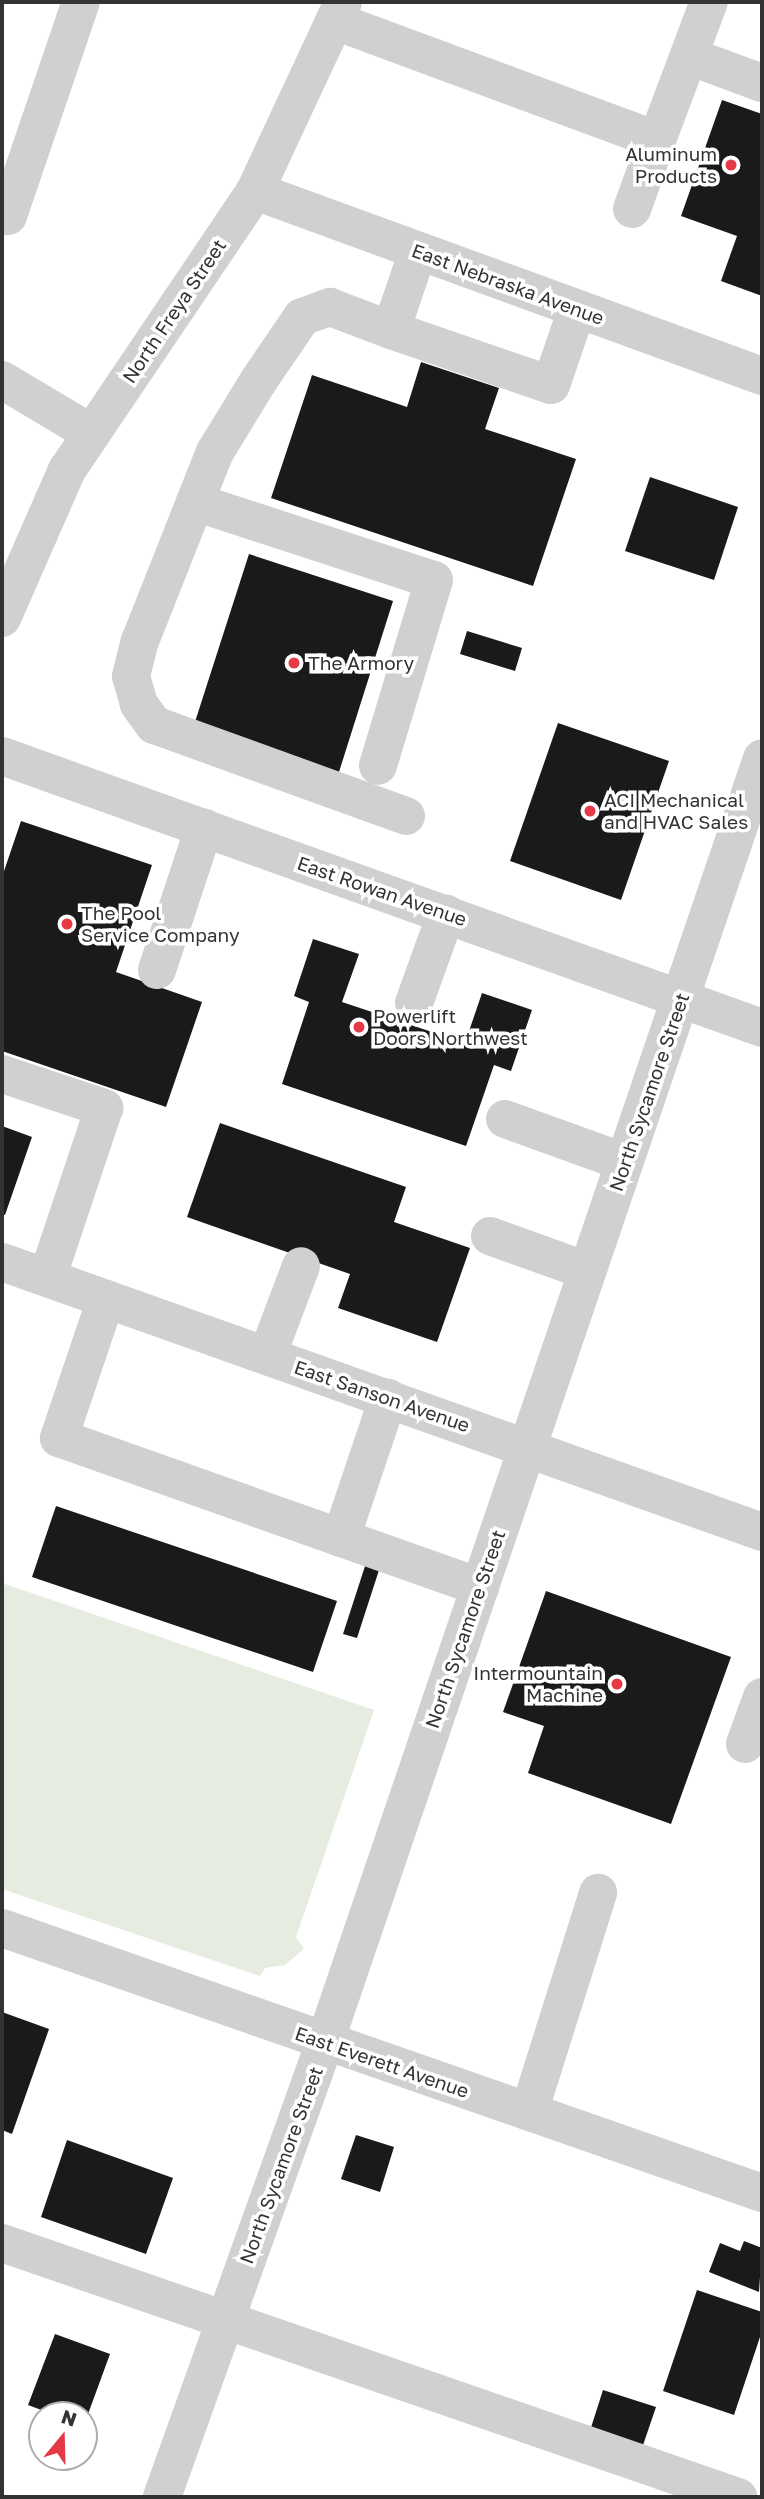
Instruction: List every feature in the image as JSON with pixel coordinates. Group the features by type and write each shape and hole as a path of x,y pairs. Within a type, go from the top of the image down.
{"street":[{"path":"2,214 8,216 81,2"},
{"path":"632,209 709,2"},
{"path":"339,11 657,139"},
{"name":"North Freya Street","path":"2,618 67,470 255,191 339,11"},
{"path":"689,56 762,83"},
{"name":"East Nebraska Avenue","path":"255,191 762,376"},
{"path":"391,330 418,251"},
{"path":"405,816 154,725 139,704 131,676 140,641 215,452 302,317 330,307 551,385 577,309"},
{"path":"2,380 91,433"},
{"path":"195,502 434,580 379,766"},
{"name":"East Rowan Avenue","path":"2,756 762,1028"},
{"name":"North Sycamore Street","path":"162,2497 325,2042 762,758"},
{"path":"158,970 204,828"},
{"path":"414,1003 446,914"},
{"path":"2,1074 104,1108 47,1278"},
{"path":"505,1119 624,1162"},
{"path":"490,1236 587,1271"},
{"name":"East Sanson Avenue","path":"2,1262 762,1532"},
{"path":"267,1356 301,1266"},
{"path":"106,1299 59,1438 480,1587"},
{"path":"341,1538 388,1398"},
{"path":"745,1744 762,1697"},
{"path":"529,2112 598,1893"},
{"name":"East Everett Avenue","path":"2,1928 762,2193"},
{"path":"2,2243 738,2497"}],"shaded area":[{"path":"2,1583 374,1710 296,1937 304,1949 285,1965 265,1968 260,1976 2,1889"}],"building":[{"name":"Aluminum Products","path":"722,100 762,114 762,296 721,281 737,236 681,216"},
{"path":"421,362 499,388 485,429 576,459 533,586 271,498 312,375 407,407"},
{"path":"650,477 738,507 714,580 625,551"},
{"name":"The Armory","path":"249,554 393,601 339,772 194,725"},
{"path":"467,631 522,648 515,671 460,654"},
{"name":"ACI Mechanical and HVAC Sales","path":"558,723 669,761 621,900 510,861"},
{"name":"The Pool Service Company","path":"21,821 152,865 116,972 202,1002 166,1107 2,1051 2,877"},
{"name":"Powerlift Doors Northwest","path":"313,939 359,954 342,1002 465,1043 482,993 532,1010 511,1071 494,1065 466,1146 282,1084 309,1002 294,996"},
{"path":"220,1123 406,1187 394,1222 470,1248 437,1342 338,1308 350,1274 187,1217"},
{"path":"2,1126 32,1137 5,1215 2,1214"},
{"path":"56,1506 337,1601 313,1672 32,1577"},
{"path":"366,1563 380,1567 357,1638 343,1634"},
{"name":"Intermountain Machine","path":"546,1591 731,1657 671,1824 528,1773 544,1726 503,1712"},
{"path":"2,2012 49,2029 12,2134 2,2130"},
{"path":"356,2135 394,2147 380,2192 341,2179"},
{"path":"67,2140 173,2178 146,2254 41,2217"},
{"path":"744,2241 762,2248 759,2292 709,2272 720,2243 740,2251"},
{"path":"697,2290 762,2312 762,2331 734,2415 663,2391"},
{"path":"55,2334 110,2354 93,2401 30,2401"},
{"path":"603,2390 656,2407 640,2454 588,2437"}],"place":[{"name":"Aluminum Products","path":"731,165"},
{"name":"The Armory","path":"294,663"},
{"name":"ACI Mechanical and HVAC Sales","path":"590,811"},
{"name":"The Pool Service Company","path":"67,924"},
{"name":"Powerlift Doors Northwest","path":"359,1027"},
{"name":"Intermountain Machine","path":"617,1684"}]}
